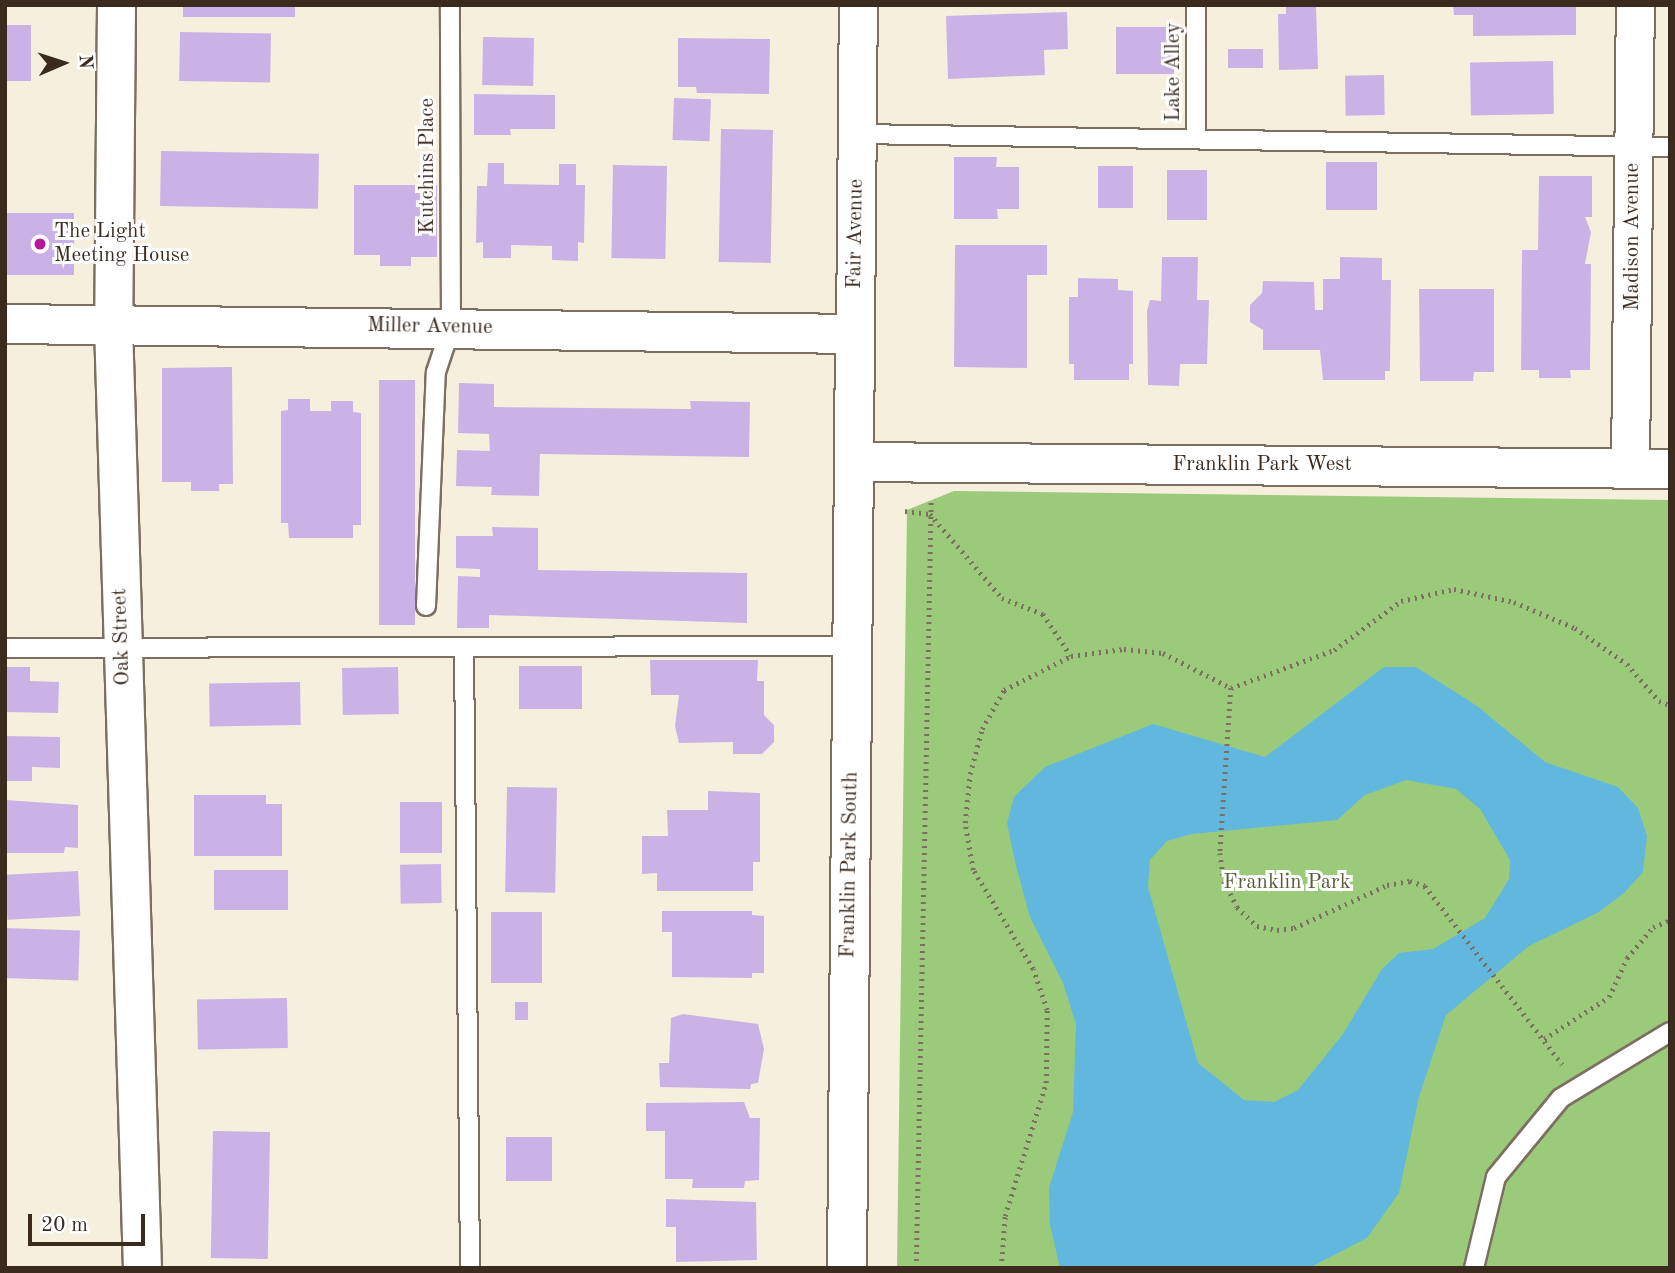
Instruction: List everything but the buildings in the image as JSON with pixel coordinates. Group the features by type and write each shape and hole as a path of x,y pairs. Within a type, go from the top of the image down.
{"street":[{"name":"Oak Street","path":"117,5 113,325 142,1268"},
{"name":"Fair Avenue","path":"854,462 858,5"},
{"name":"Madison Avenue","path":"1630,468 1634,5"},
{"name":"Miller Avenue","path":"5,324 451,327 855,334"},
{"name":"Franklin Park West","path":"854,462 1670,469"},
{"name":"Franklin Park South","path":"847,1268 854,462"}],"lane":[{"name":"Kutchins Place","path":"426,606 436,372 451,327 450,5"},
{"name":"Lake Alley","path":"1196,5 1196,139"},
{"path":"857,134 1670,147"},
{"path":"5,648 853,646"},
{"path":"464,647 470,1268"},
{"path":"1474,1268 1496,1177 1561,1098 1670,1032"}],"path":[{"path":"916,1268 932,463"},
{"path":"905,511 930,514 1002,598 1042,614 1071,656"},
{"path":"1001,1268 1005,1216 1046,1083 1047,1010 1033,969 973,870 965,823 968,786 982,729 1004,690 1071,656 1124,649 1163,653 1231,688 1334,650 1401,601 1454,589 1514,602 1575,628 1627,664 1659,701 1670,705"},
{"path":"1231,688 1226,729 1220,853 1224,881 1237,907 1257,926 1294,928 1387,885 1410,881 1425,886 1509,991 1579,1087"},
{"path":"1544,1040 1609,997 1627,958 1653,928 1670,920"}],"green space":[{"name":"Franklin Park","path":"954,491 1670,500 1670,1268 897,1268 907,510"}],"water":[{"path":"1384,667 1416,667 1477,706 1545,762 1618,787 1638,808 1647,836 1643,872 1624,893 1599,912 1529,946 1446,1015 1419,1097 1399,1193 1367,1238 1309,1268 1060,1268 1050,1225 1049,1188 1073,1112 1076,1024 1063,983 1030,917 1016,866 1007,823 1014,797 1045,767 1153,724 1265,757","holes":["1406,780 1456,789 1480,809 1510,860 1509,879 1485,918 1433,949 1399,953 1382,969 1343,1034 1298,1090 1274,1102 1244,1100 1198,1063 1148,887 1150,860 1167,841 1192,834 1337,820 1365,795"]}],"place":[{"name":"The Light Meeting House","path":"40,244"}]}
